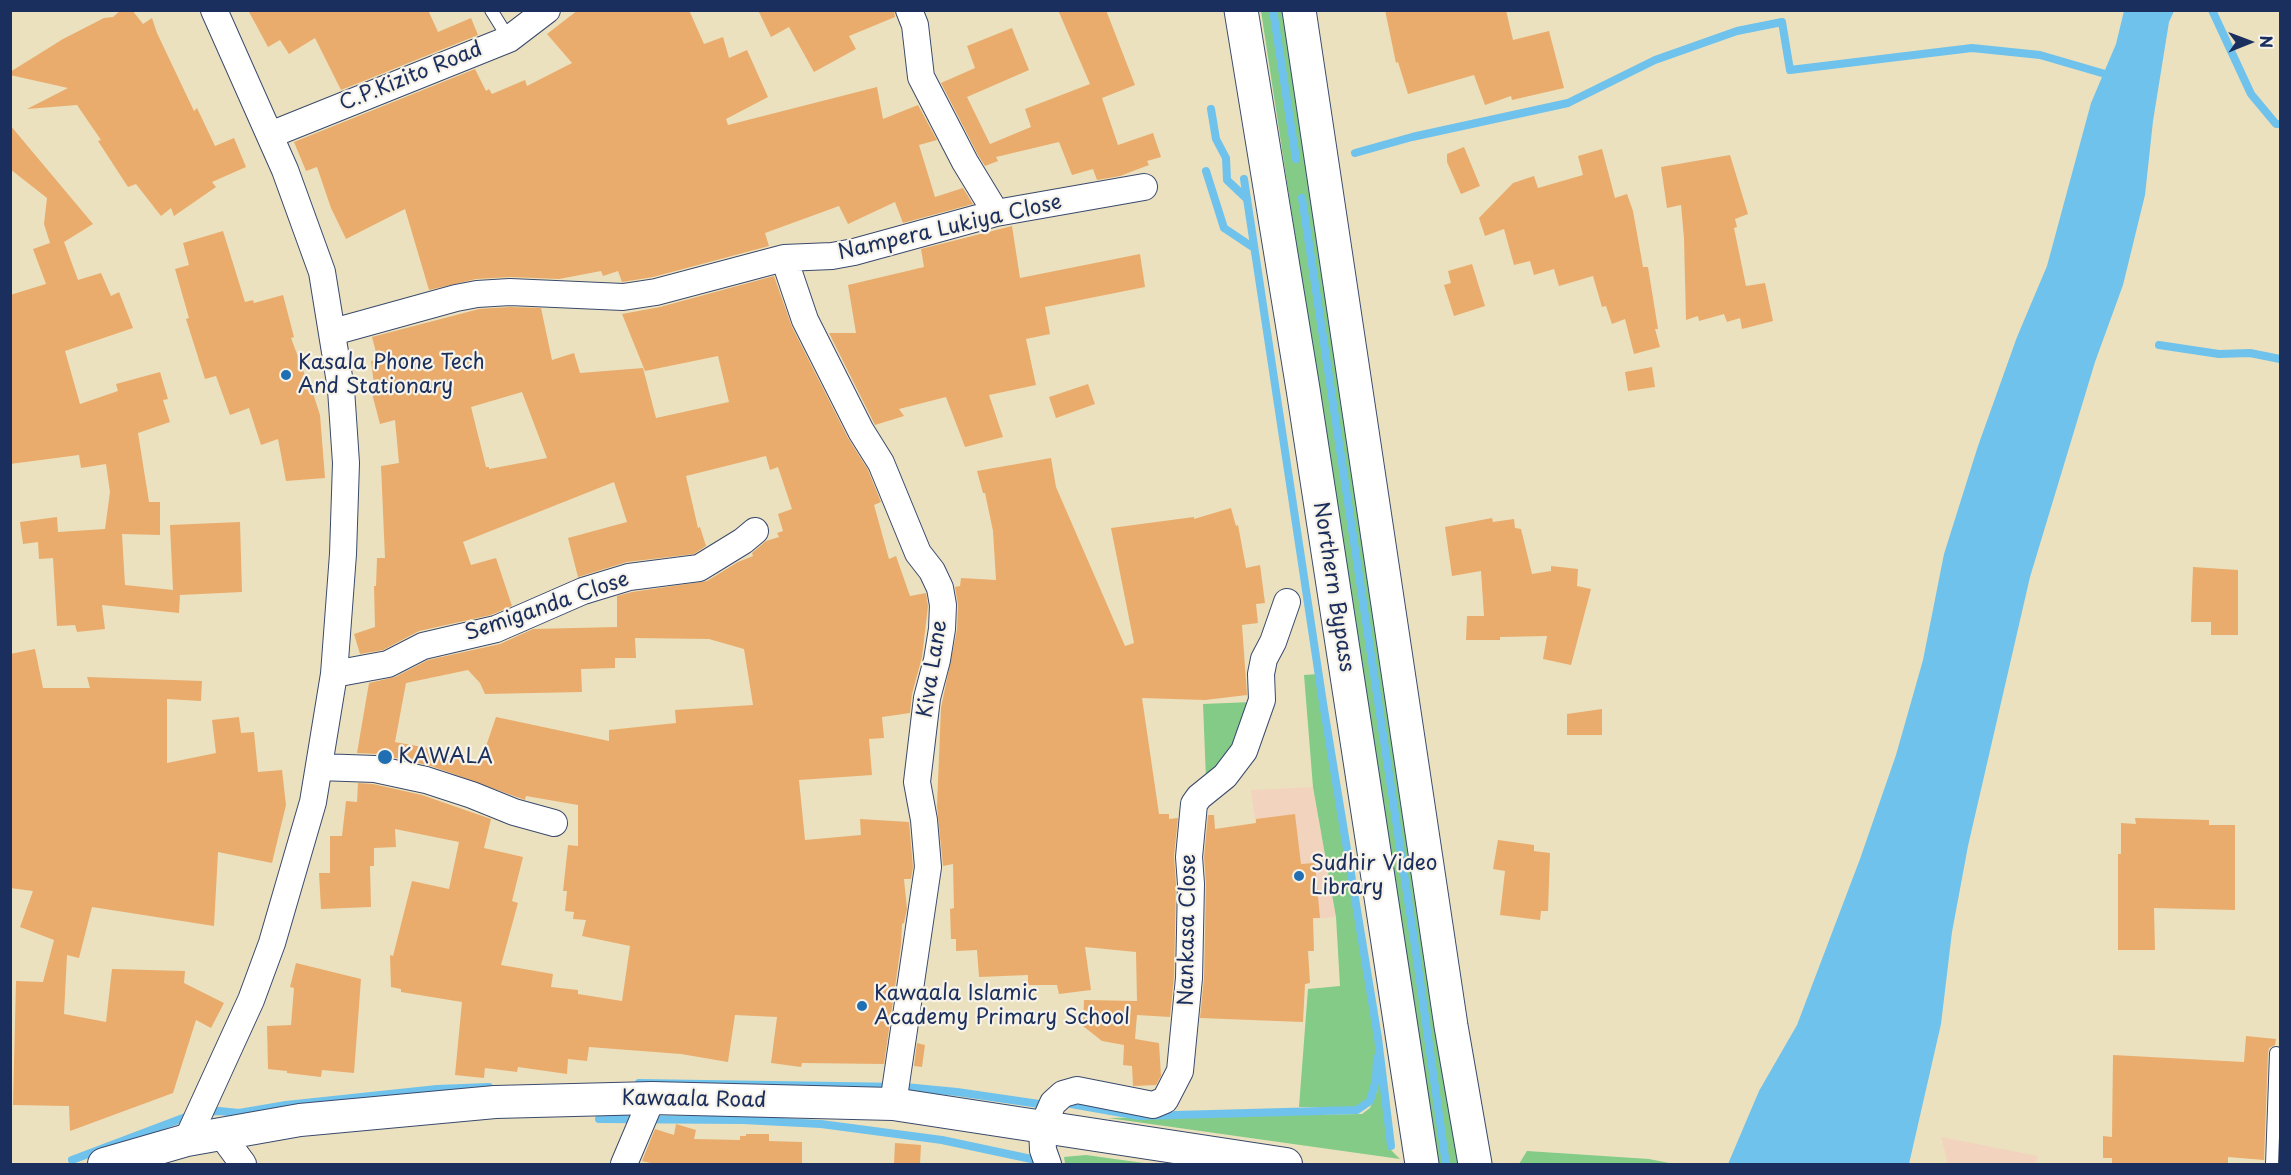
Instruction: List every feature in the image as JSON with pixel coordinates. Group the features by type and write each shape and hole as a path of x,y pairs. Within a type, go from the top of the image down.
{"highway":[{"name":"Northern Bypass","path":"1241,10 1309,425 1422,1164"},
{"path":"1299,10 1451,1026 1475,1164"}],"street":[{"path":"187,1140 251,1000 272,943 313,802 334,675 343,554 346,463 341,389 322,272 305,222 270,135 214,10"},
{"name":"C.P.Kizito Road","path":"270,135 509,39 547,10"},
{"path":"909,10 915,25 921,76 965,162 996,213"},
{"name":"Nampera Lukiya Close","path":"333,332 477,294 510,292 623,297 656,292 784,258 832,256 854,252 996,213 1144,187"},
{"name":"Kiva Lane","path":"784,258 805,320 861,431 880,463 918,553 932,571 940,588 942,629 927,698 917,782 924,820 928,867 895,1090"},
{"name":"Semiganda Close","path":"334,675 388,664 423,646 496,629 583,591 628,577 699,568 743,541 754,531"},
{"name":"Nankasa Close","path":"1042,1128 1053,1103 1063,1094 1077,1090 1153,1105 1165,1100 1180,1071 1189,978 1191,884 1189,857 1194,804 1198,796 1225,776 1244,751 1262,700 1264,659 1273,642 1287,602"},
{"path":"319,767 375,769 426,780 514,812 554,823"},
{"name":"Kawaala Road","path":"104,1164 187,1140 300,1120 384,1111 495,1102 895,1090 1042,1128 1286,1164"},
{"path":"624,1164 652,1098"},
{"path":"1042,1128 1042,1150 1048,1164"},
{"path":"221,1134 243,1164"}],"lane":[{"path":"491,10 509,39"},
{"path":"2272,1164 2276,1053"}],"shaded area":[{"path":"1313,787 1336,917 1285,921 1260,858 1251,790"},
{"path":"1941,1137 2038,1156 2035,1164 1948,1164"}],"green space":[{"path":"1261,11 1287,11 1461,1164 1436,1164"},
{"path":"1318,674 1377,1038 1375,1078 1369,1100 1355,1107 1299,1107 1308,989 1340,986 1336,917 1313,787 1304,675"},
{"path":"1252,702 1249,727 1206,779 1203,704"},
{"path":"1380,1063 1390,1149 1400,1159 1108,1118 1362,1114 1370,1108 1377,1091"},
{"path":"1527,1151 1649,1159 1674,1164 1519,1164"},
{"path":"1086,1155 1151,1164 1065,1163 1064,1157"}],"water":[{"path":"2124,11 2174,11 2169,22 2153,121 2145,195 2123,285 2095,362 2030,577 1968,846 1952,932 1941,1024 1909,1164 1728,1164 1759,1091 1797,1025 1860,859 1896,755 1923,660 1944,554 1978,446 2017,337 2047,266 2091,103 2116,44"}],"building":[{"path":"121,10 132,10 143,24 152,18 194,111 197,108 215,146 234,138 246,167 212,182 216,187 174,216 171,208 161,216 136,184 128,187 98,141 101,140 77,105 27,109 68,88 10,75 10,72 63,39 104,18 113,17"},
{"path":"248,10 428,10 438,32 471,18 478,35 341,90 315,38 289,54 280,40 268,47"},
{"path":"578,10 689,10 704,44 723,37 729,58 747,50 768,97 726,119 728,125 877,87 883,119 918,105 937,140 919,145 935,197 963,188 973,204 903,223 895,202 848,224 839,206 765,233 769,246 653,277 622,282 618,271 603,276 601,271 559,279 511,277 476,279 429,290 405,209 346,239 331,208 317,167 306,171 294,142 475,69 486,91 489,89 492,94 525,80 527,86 572,63 547,34"},
{"path":"758,10 894,10 895,17 849,36 856,49 814,72 789,27 771,37"},
{"path":"1058,10 1106,10 1135,85 1102,98 1118,145 1153,133 1161,157 1147,161 1149,165 1120,176 1097,180 1093,169 1072,175 1059,142 996,157 998,161 985,166 978,155 941,83 975,68 967,46 1012,28 1029,70 967,97 990,144 1031,127 1025,109 1090,84"},
{"path":"1385,10 1506,10 1513,40 1549,31 1564,88 1512,100 1511,96 1485,105 1474,75 1408,94 1398,62 1396,63"},
{"path":"10,125 93,224 64,242 78,280 101,273 111,296 119,292 133,328 65,351 80,404 118,391 116,384 160,372 168,399 163,400 170,422 138,433 149,502 160,502 160,535 122,534 125,585 173,590 170,525 240,522 242,592 180,595 179,613 102,605 105,629 77,632 75,625 57,626 53,558 39,559 38,542 23,544 20,522 57,517 58,532 105,529 110,492 106,464 81,468 79,455 10,464 10,295 46,284 33,249 50,243 44,224 47,198 10,169"},
{"path":"1464,147 1480,186 1461,194 1447,162 1447,154"},
{"path":"1602,149 1615,198 1627,194 1633,211 1643,267 1648,267 1658,329 1655,329 1660,347 1634,354 1625,319 1612,324 1606,306 1602,307 1593,276 1559,286 1554,269 1534,275 1530,261 1514,265 1504,229 1485,236 1479,218 1513,183 1534,176 1538,188 1583,175 1578,156"},
{"path":"1730,155 1748,214 1735,219 1737,227 1734,228 1746,286 1765,283 1773,321 1742,329 1740,318 1727,322 1724,314 1699,321 1698,316 1686,320 1681,205 1667,208 1661,167"},
{"path":"1012,226 1020,278 1140,254 1145,287 1045,307 1050,334 1026,339 1036,385 989,395 1003,437 965,447 946,397 899,409 904,416 875,425 829,333 856,333 848,285 924,267 921,249"},
{"path":"223,231 245,302 253,300 254,303 283,295 294,337 291,338 320,415 325,478 286,481 278,439 261,445 249,408 230,415 216,376 205,379 186,319 189,318 175,269 189,265 183,243"},
{"path":"1472,264 1485,306 1454,316 1444,285 1451,283 1448,271"},
{"path":"774,276 792,327 848,438 868,470 881,502 874,505 889,559 896,556 910,596 926,593 928,606 922,657 912,694 910,713 882,717 884,738 869,739 872,775 799,780 805,840 861,835 860,819 909,822 913,867 911,879 904,879 907,909 902,924 884,1064 802,1063 801,1067 771,1063 777,1017 735,1015 728,1062 681,1054 589,1047 587,1061 568,1059 567,1074 518,1067 517,1072 485,1068 484,1078 455,1075 462,1002 401,992 401,989 391,987 390,955 393,956 412,881 449,889 459,842 395,829 396,847 374,848 374,866 370,866 371,907 321,909 319,873 330,873 330,836 342,836 346,801 357,802 358,783 422,795 491,819 484,848 523,857 512,901 518,903 501,965 553,974 551,987 578,990 578,994 622,1001 630,946 582,936 586,920 573,919 574,912 565,911 567,891 563,891 568,845 578,846 578,805 526,796 525,800 431,766 378,754 357,753 369,683 395,677 428,660 500,644 533,629 617,627 617,596 707,581 738,562 753,556 752,553 766,541 779,537 777,533 783,531 778,514 792,509 778,467 770,470 766,456 686,476 698,528 700,527 706,546 694,554 627,562 578,577 568,538 627,522 614,482 463,542 471,565 496,558 512,606 491,615 419,631 383,650 360,654 354,634 375,627 374,586 376,586 377,558 385,558 381,466 399,463 395,420 380,424 370,386 374,384 371,361 378,360 372,337 479,309 541,308 552,360 574,353 580,373 643,368 656,418 729,402 718,356 645,371 622,314 660,307","holes":["522,392 547,458 489,469 486,467 471,407","635,638 709,639 744,649 753,705 675,710 676,723 609,730 609,741 496,717 481,761 428,753 428,748 395,742 406,683 468,670 480,683 485,694 582,692 581,669 615,668 615,658 636,658"]},
{"path":"1652,367 1655,387 1628,391 1625,372"},
{"path":"1088,384 1095,404 1056,418 1049,397"},
{"path":"1051,458 1056,487 1125,646 1134,643 1111,528 1194,517 1194,519 1231,508 1236,526 1238,525 1246,568 1260,565 1265,603 1256,604 1258,623 1242,625 1247,695 1205,700 1142,698 1159,814 1169,814 1169,819 1178,818 1174,856 1176,884 1174,977 1170,1017 1137,1015 1135,1039 1159,1043 1161,1076 1156,1085 1133,1086 1132,1066 1123,1065 1124,1045 1102,1041 1083,1026 1084,1000 1137,1001 1136,952 1085,947 1091,990 1059,994 1057,985 1028,985 1028,975 979,977 977,950 956,951 956,939 951,939 950,909 954,908 953,864 943,866 937,806 941,708 957,630 958,605 955,587 960,586 961,578 996,580 993,531 985,493 983,493 977,471"},
{"path":"1492,518 1493,522 1514,519 1515,528 1521,529 1532,574 1551,571 1551,566 1578,569 1577,586 1591,589 1571,665 1543,659 1547,636 1466,640 1467,616 1484,616 1481,571 1452,576 1445,527"},
{"path":"2193,567 2238,570 2238,635 2211,635 2211,622 2191,622"},
{"path":"35,649 43,688 90,688 87,677 202,681 201,701 167,699 167,763 216,753 212,720 239,717 241,733 254,732 258,772 282,770 286,805 272,863 218,852 214,926 92,907 79,958 67,955 64,1014 106,1022 112,969 185,971 184,983 224,1003 211,1028 196,1020 173,1093 70,1131 69,1106 13,1105 16,981 43,982 54,940 20,927 33,891 10,888 10,654"},
{"path":"1602,709 1602,735 1567,735 1567,714"},
{"path":"1295,814 1301,864 1315,863 1320,918 1313,918 1314,951 1308,951 1310,983 1305,984 1303,1022 1200,1018 1204,978 1206,884 1204,857 1208,815 1214,815 1215,829 1256,823 1256,819"},
{"path":"2135,818 2209,820 2209,825 2235,825 2235,910 2154,908 2155,950 2118,950 2118,854 2121,854 2121,823 2136,824"},
{"path":"1498,840 1534,845 1534,851 1550,853 1548,911 1541,911 1540,920 1500,915 1505,871 1493,869"},
{"path":"296,963 361,979 354,1073 322,1070 321,1077 268,1069 267,1026 291,1025 294,988 290,987"},
{"path":"2246,1036 2276,1039 2275,1045 2269,1048 2268,1053 2264,1160 2228,1157 2228,1164 2112,1164 2112,1158 2103,1158 2103,1136 2112,1137 2113,1055 2244,1062"},
{"path":"917,1043 925,1045 922,1067 914,1066"},
{"path":"676,1124 696,1130 694,1139 740,1140 740,1136 746,1136 746,1134 769,1134 769,1141 802,1142 802,1164 655,1164 642,1161 655,1129 674,1135"},
{"path":"895,1143 921,1145 920,1164 894,1164"}],"waterway":[{"path":"1273,10 1296,159"},
{"path":"2212,10 2251,94 2276,124 2280,124"},
{"path":"1355,153 1412,137 1568,103 1655,60 1737,31 1782,22 1790,70 1972,48 2040,55 2112,76"},
{"path":"1211,109 1216,139 1226,158 1227,180 1247,199"},
{"path":"1206,171 1224,228 1254,248"},
{"path":"1244,179 1323,703 1378,1038 1391,1146"},
{"path":"1302,198 1446,1164"},
{"path":"2159,345 2219,354 2250,353 2280,359"},
{"path":"1071,1104 1139,1116 1357,1110 1370,1101 1376,1080 1377,1058"},
{"path":"639,1083 905,1087 1046,1105"},
{"path":"206,1112 239,1113 286,1105 437,1089 489,1087"},
{"path":"72,1160 191,1115"},
{"path":"599,1119 743,1120 821,1124 942,1140 1036,1160"}],"place":[{"name":"Kasala Phone Tech And Stationary","path":"286,375"},
{"name":"KAWALA","path":"385,757"},
{"name":"Sudhir Video Library","path":"1299,876"},
{"name":"Kawaala Islamic Academy Primary School","path":"862,1006"}]}
